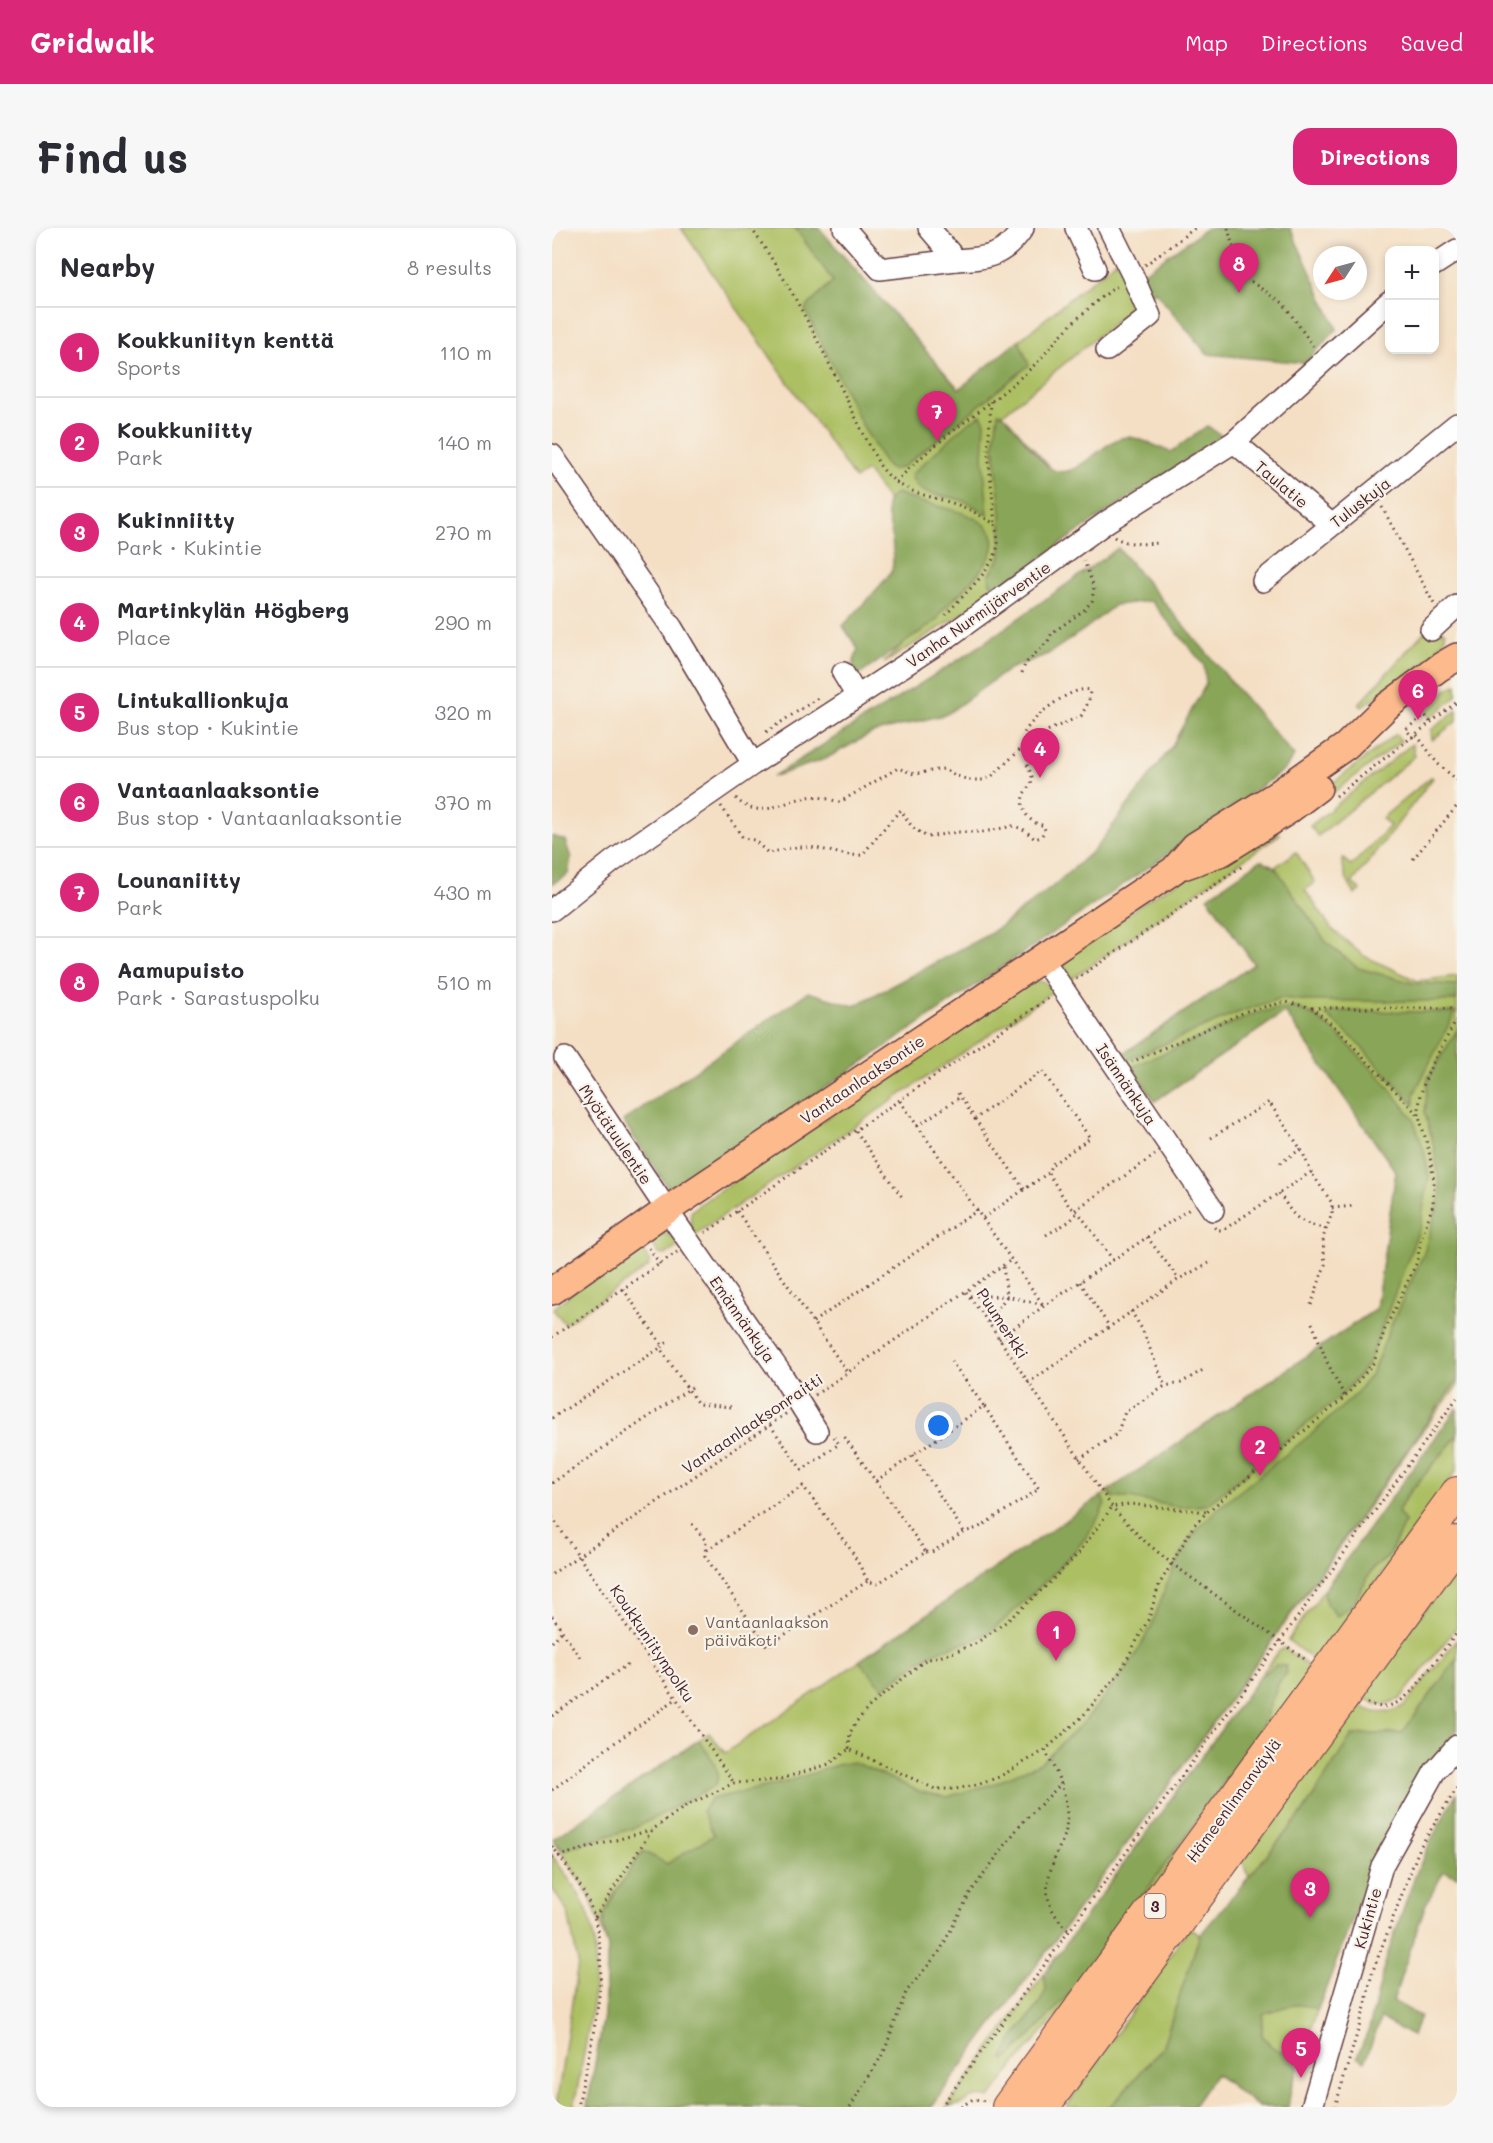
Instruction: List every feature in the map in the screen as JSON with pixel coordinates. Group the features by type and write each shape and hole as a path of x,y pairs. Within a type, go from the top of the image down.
{"highway":[{"name":"Hämeenlinnanväylä","path":"998,2104 1457,1493"},
{"name":"Hämeenlinnanväylä","path":"1043,2107 1457,1542"}],"main road":[{"name":"Vantaanlaaksontie","path":"1174,870 1196,846 1275,796 1346,746 1386,707 1440,666 1457,657"},
{"name":"Vantaanlaaksontie","path":"552,1291 667,1210 1174,870 1222,852 1286,812 1354,760 1408,709 1457,678"}],"street":[{"path":"844,228 880,269 988,258 1001,252 1016,239 1023,228"},
{"path":"929,228 956,260"},
{"path":"1076,228 1095,269"},
{"path":"1107,350 1150,316 1109,228"},
{"path":"1439,262 1457,250"},
{"name":"Vanha Nurmijärventie","path":"552,910 613,861 753,764 948,637 1104,525 1234,442 1385,305"},
{"name":"Tuluskuja","path":"1263,581 1457,424"},
{"name":"Taulatie","path":"1234,442 1331,524"},
{"path":"552,455 672,628 753,764"},
{"path":"843,673 858,696"},
{"name":"Isännänkuja","path":"1042,958 1209,1210"},
{"name":"Myötätuulentie","path":"565,1058 667,1210"},
{"name":"Emännänkuja","path":"667,1210 801,1404 817,1431"},
{"name":"Kukintie","path":"1312,2107 1382,1866 1435,1771 1457,1746"}],"path":[{"path":"751,228 773,259 886,475 922,496 954,503 995,524"},
{"path":"896,482 932,447 1029,370 1098,299 1195,228"},
{"path":"1228,228 1238,267 1250,281 1283,303 1324,362"},
{"path":"948,637 939,624 976,582 994,557 998,542 988,453 991,401"},
{"path":"1374,492 1443,618"},
{"path":"1104,525 1117,539 1138,544 1159,543"},
{"path":"1022,673 1025,664 1048,641 1052,633 1084,610 1092,601 1094,587 1082,554"},
{"path":"720,804 743,838 754,840 768,853 803,846 849,856 862,855 901,810 912,827 927,837 957,832 983,832 1014,826 1023,829 1035,839 1041,837 1045,830 1043,825 1036,825 1031,821 1022,803 1032,779 1027,761 1031,750 1029,743 1023,733 1029,723 1059,700 1078,691 1090,690 1089,701 1081,716 1049,730 1029,743 992,776 983,780 969,780 943,769 914,774 898,768 840,802 809,796 765,810 741,804 733,795"},
{"path":"1413,738 1406,729 1425,715 1431,723"},
{"path":"1417,735 1437,763 1457,780"},
{"path":"1413,859 1457,806"},
{"path":"552,1337 1062,989"},
{"path":"1116,1070 1247,1011 1286,1002 1312,1008 1457,1008"},
{"path":"1312,1008 1335,1027 1419,1116"},
{"path":"849,1749 935,1789 956,1789 999,1777 1045,1750 1082,1718 1120,1672 1149,1618 1159,1585 1194,1525 1345,1397 1374,1362 1385,1329 1417,1262 1421,1239 1433,1205 1434,1181 1429,1151 1419,1116 1418,1099 1428,1070 1457,1019"},
{"path":"975,1119 1042,1071 1090,1138 1051,1165 1048,1173 983,1218"},
{"path":"918,1126 959,1095 1024,1189"},
{"path":"900,1101 1044,1306"},
{"path":"1211,1138 1269,1102 1301,1149 1311,1172 1332,1203 1332,1214 1323,1238 1325,1265 1311,1305"},
{"path":"856,1131 902,1197"},
{"path":"1280,1162 1301,1149"},
{"path":"1047,1235 1070,1221 1076,1211 1154,1156"},
{"path":"999,1339 1044,1306 1147,1238 1209,1210 1217,1230 1223,1230 1311,1172"},
{"path":"1048,1173 1069,1206 1076,1211 1113,1260"},
{"path":"1279,1193 1295,1218 1326,1229"},
{"path":"1332,1208 1354,1206"},
{"path":"813,1322 978,1210"},
{"path":"737,1211 847,1372"},
{"path":"1147,1238 1179,1279"},
{"name":"Puumerkki","path":"1011,1260 966,1292 1112,1508 1141,1538 1171,1563 1314,1666"},
{"path":"1028,1383 1179,1279 1209,1263"},
{"path":"988,1322 1007,1296 1003,1266"},
{"path":"1080,1282 1110,1326"},
{"path":"623,1289 687,1391 698,1404 732,1407"},
{"name":"Vantaanlaaksonraitti","path":"552,1574 966,1292"},
{"path":"969,1296 1007,1296 1044,1306"},
{"path":"1131,1311 1142,1329 1165,1386"},
{"path":"1312,1323 1327,1362 1345,1397"},
{"path":"552,1418 669,1342"},
{"path":"706,1550 803,1485 850,1550 868,1581 878,1584 926,1552 932,1552 964,1532 978,1528 1039,1489 951,1361"},
{"path":"1079,1459 1117,1434 1125,1412 1165,1386 1181,1383 1203,1370"},
{"path":"552,1484 692,1387"},
{"path":"941,2107 1457,1398"},
{"path":"876,1481 984,1406"},
{"path":"843,1435 926,1552"},
{"path":"913,1455 964,1532"},
{"path":"552,1857 652,1830 686,1806 734,1783 777,1780 829,1764 849,1749 850,1733 870,1706 925,1660 975,1644 1006,1621 1046,1586 1079,1552 1112,1508 1129,1504 1207,1512"},
{"name":"Koukkuniitynpolku","path":"552,1517 734,1783"},
{"path":"692,1524 706,1541 705,1556 767,1646 868,1581"},
{"path":"552,1616 581,1659"},
{"path":"552,1642 562,1631"},
{"path":"1364,1701 1380,1707 1390,1706 1409,1695 1457,1633"},
{"path":"552,1716 631,1662"},
{"path":"552,1790 676,1699"},
{"path":"1045,1750 1062,1783 1066,1800 1066,1832 1046,1881 1049,1907 1068,1930"},
{"path":"850,2107 884,2052 906,1992 940,1952 970,1893 1020,1825 1062,1783"},
{"path":"1335,2107 1365,2007 1372,1973 1420,1847 1457,1788"},
{"path":"595,1917 652,1830"},
{"path":"552,1846 588,1900 595,1917 600,1961 599,1998 578,2107"},
{"path":"961,2107 973,2099 998,2104"}],"green space":[{"path":"681,228 819,228 959,390 1117,260 1138,303 1003,414 1088,511 970,609 884,663 953,593 867,471 855,479"},
{"path":"795,228 819,228 959,389 1019,340 1029,365 903,467 892,470 887,467 861,423 805,309 833,281"},
{"path":"1207,228 1290,228 1313,277 1313,300 1324,300 1337,329 1305,363 1207,354 1155,291 1146,296 1137,277"},
{"path":"998,413 1003,414 1049,467 1059,471 1068,471 1078,467 1117,439 1131,437 1171,452 1207,426 1222,436 1066,540 998,591 990,583 989,576 1001,556 1001,513 994,445"},
{"path":"981,415 985,422 983,457 988,515 962,500 924,492 914,483 911,475 967,423"},
{"path":"897,493 973,517 992,534 994,545 983,567 941,612 937,620 859,675 852,667 858,649 843,626 892,570 893,545 887,501"},
{"path":"1118,548 1294,756 1285,769 1165,856 683,1185 667,1186 623,1121 808,992 854,1006 991,933 1051,888 1095,849 1170,749 1206,684 1204,665 1151,601 1115,605 1048,654 1009,669 947,714 872,733 825,759 772,777 968,654"},
{"path":"1441,630 1445,632 1443,641 1425,662 1362,707 1359,704 1424,632"},
{"path":"1457,684 1457,696 1430,718 1425,712 1446,690"},
{"path":"1457,710 1457,721 1432,740 1431,730"},
{"path":"1396,734 1401,741 1324,800 1320,793"},
{"path":"1412,744 1415,756 1318,836 1310,826"},
{"path":"1431,777 1433,778 1352,883 1361,890 1355,894 1343,868 1343,858 1351,866 1390,826 1382,818"},
{"path":"1273,830 1280,834 1067,982 1063,970 1069,954 1158,893"},
{"path":"552,836 565,840 571,858 568,874 552,884"},
{"path":"1296,852 1315,882 1305,890 1331,928 1364,956 1418,981 1457,976 1457,1386 1415,1441 1142,1823 931,2107 587,2107 604,2016 608,1947 590,1897 553,1839 709,1733 725,1753 1376,1309 1396,1172 1285,1012 1155,1101 1123,1054 1254,964 1208,897 1261,860 1275,867"},
{"path":"1261,860 1275,867 1326,942 1358,968 1413,983 1457,985 1457,999 1453,1001 1310,1001 1281,998 1237,1013 1127,1060 1123,1054 1254,964 1208,897"},
{"path":"1033,981 1045,982 1055,990 693,1236 690,1227 691,1212 697,1206 1022,985"},
{"path":"1281,1008 1298,1008 1314,1016 1339,1035 1382,1079 1413,1118 1424,1151 1429,1176 1420,1227 1368,1364 1343,1394 1207,1505 1179,1507 1129,1498 1114,1498 1108,1491 1376,1309 1396,1172 1285,1012 1155,1101 1132,1067 1256,1013"},
{"path":"1336,1011 1455,1012 1414,1094 1414,1105 1355,1040 1326,1015"},
{"path":"1457,1030 1457,1380 1142,1823 931,2107 587,2107 604,2016 608,1947 603,1925 604,1915 615,1893 643,1851 667,1864 714,1835 702,1811 711,1799 783,1783 840,1764 854,1762 921,1792 947,1797 996,1783 1040,1763 1085,1721 1132,1661 1151,1627 1167,1583 1190,1538 1214,1512 1314,1432 1354,1396 1371,1375 1424,1253 1441,1194 1434,1147 1425,1113 1428,1078"},
{"path":"664,1233 682,1244 665,1255 659,1254 649,1239"},
{"path":"640,1246 650,1262 648,1267 565,1324 553,1309 580,1286"},
{"path":"1457,1408 1457,1436 1405,1498 1398,1512 1405,1522 1388,1557 1373,1568 1352,1605 1337,1616 1326,1604 1324,1590"},
{"path":"1457,1436 1457,1470 1317,1663 1288,1640 1324,1590 1326,1604 1367,1578 1374,1568 1388,1557 1405,1522 1398,1512 1405,1498"},
{"path":"1101,1496 1105,1503 1091,1531 1049,1578 993,1629 966,1643 946,1648 925,1658 883,1688 859,1661"},
{"path":"1457,1567 1457,1627 1400,1699 1384,1705 1375,1704 1360,1695"},
{"path":"1457,1640 1457,1730 1427,1767 1375,1861 1317,2011 1291,2088 1288,2107 1259,2107 1216,2074 1402,1733 1352,1735 1304,1811 1249,1877 1241,1858 1356,1702 1374,1712 1392,1711 1405,1705"},
{"path":"1285,1648 1313,1670 1079,1990 1014,2065 990,2098 971,2098 959,2105 947,2107 1044,1974 1047,1990 1038,2006 1016,2034 1003,2058 1079,1984 1259,1734 1279,1682 1287,1673 1276,1665 1260,1676 1279,1651"},
{"path":"1457,1658 1457,1730 1427,1767 1375,1861 1317,2011 1310,2007 1297,2005 1263,2014 1262,2035 1273,2048 1301,2060 1291,2088 1288,2107 1259,2107 1216,2074 1193,2107 1110,2107 1162,2048 1200,1935 1304,1811 1352,1735 1402,1733"},
{"path":"1276,1665 1286,1666 1287,1673 1279,1682 1259,1734 1079,1984 1016,2051 1006,2060 1003,2058 1016,2034 1038,2006 1046,1990 1044,1974 1260,1676"},
{"path":"699,1740 716,1769 717,1781 714,1786 637,1827 563,1850 553,1839"},
{"path":"1457,1793 1457,1877 1444,1871 1425,1906 1393,2001 1420,2016 1412,2036 1381,2018 1365,2061 1357,2057 1369,2029 1387,1956 1415,1876 1431,1840"},
{"path":"552,1855 584,1905 591,1923 594,1944 595,1967 591,2015 574,2107 556,2107 578,1963 568,1913 552,1888"},
{"path":"1189,1928 1200,1935 1162,2048 1110,2107 1066,2107"}],"place":[{"name":"Aamupuisto","path":"1239,293"},
{"name":"Lounaniitty","path":"937,441"},
{"name":"Vantaanlaaksontie","path":"1418,720"},
{"name":"Martinkylän Högberg","path":"1040,778"},
{"name":"Koukkuniitty","path":"1260,1476"},
{"name":"Vantaanlaakson päiväkoti","path":"693,1630"},
{"name":"Koukkuniityn kenttä","path":"1056,1661"},
{"name":"Kukinniitty","path":"1310,1918"},
{"name":"Lintukallionkuja","path":"1301,2078"}]}
